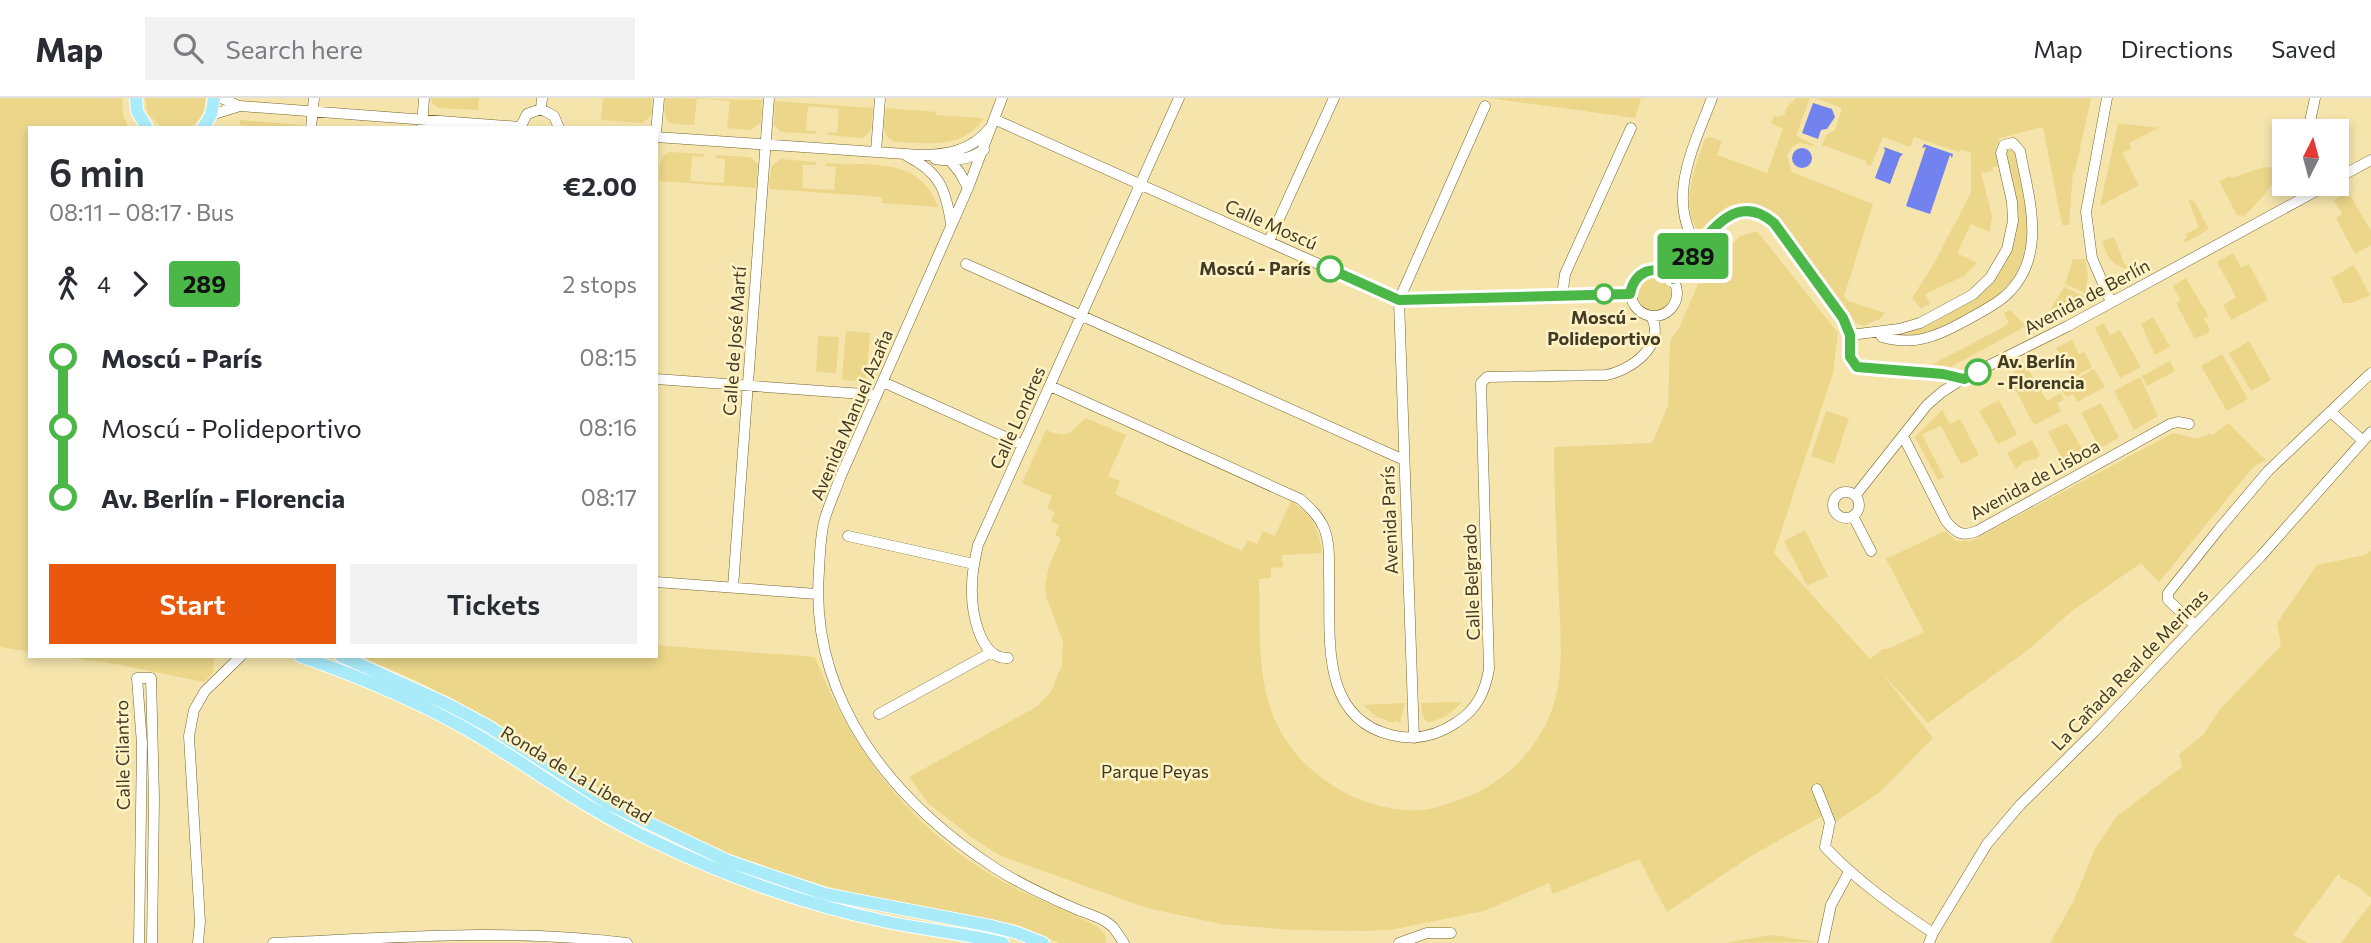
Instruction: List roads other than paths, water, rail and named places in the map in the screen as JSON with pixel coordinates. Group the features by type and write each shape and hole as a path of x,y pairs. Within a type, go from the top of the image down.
{"main road":[{"path":"136,98 138,111 146,126"},
{"path":"204,126 211,115 214,98"},
{"name":"Ronda de La Libertad","path":"305,658 441,714 617,823 731,875 845,912 1003,943"},
{"name":"Ronda de La Libertad","path":"345,658 447,704 488,726 609,804 728,861 825,894 991,926 1043,943"}],"street":[{"path":"221,98 240,106 422,124 487,126"},
{"path":"312,126 314,98"},
{"path":"422,124 424,98"},
{"path":"657,126 659,98"},
{"name":"Calle de José Martí","path":"733,587 769,98"},
{"path":"876,152 880,98"},
{"name":"Avenida Manuel Azaña","path":"1002,98 984,150 840,478 825,519 817,594 824,653 839,695 861,738 890,778 925,815 996,869 1042,894 1105,921 1113,927 1124,943"},
{"name":"Calle Londres","path":"990,653 978,626 973,603 974,564 978,545 1179,98"},
{"path":"1269,241 1334,98"},
{"path":"1699,248 1686,225 1683,183 1685,167 1712,98"},
{"path":"2107,98 2086,212 2092,258 2111,302"},
{"path":"2311,119 2315,98"},
{"path":"521,126 527,114 542,104 554,116 558,126"},
{"path":"211,115 240,106"},
{"path":"1399,300 1485,106"},
{"path":"948,158 983,136 996,120"},
{"name":"Calle Moscú","path":"996,120 1399,300 1630,294"},
{"path":"1562,296 1565,274 1631,128"},
{"path":"658,135 948,158 976,155 984,150"},
{"path":"1850,335 1920,323 1972,295 1990,278 2007,249 2012,228 2012,202 2001,153 2004,145 2013,143 2020,151 2034,225 2029,257 2007,295 1939,335 1910,341 1882,337 1879,332"},
{"path":"903,154 922,164 938,179 949,207 952,226"},
{"path":"948,158 968,188"},
{"path":"2349,172 2371,160"},
{"name":"Avenida de Berlín","path":"1855,496 1927,405 1964,379 2303,196"},
{"path":"1673,279 1715,228 1730,215 1745,211 1761,214 1774,223 1784,235 1843,318 1850,335 1850,357 1857,367 1943,374 1964,379"},
{"path":"966,264 1404,460"},
{"path":"1644,271 1660,271 1673,279 1677,290 1674,305 1662,315 1651,316 1637,309 1630,294 1634,279 1644,271"},
{"name":"Avenida París","path":"1399,300 1414,738"},
{"name":"Calle Belgrado","path":"1414,738 1442,732 1463,718 1473,709 1487,684 1490,633 1481,383 1487,377 1606,375 1624,370 1640,360 1647,351 1654,328 1651,316"},
{"path":"2194,625 2168,600 2168,593 2248,493 2371,373"},
{"path":"658,379 877,395"},
{"path":"883,382 1023,445"},
{"path":"1050,386 1300,499 1313,511 1324,527 1329,547 1331,656 1339,692 1354,715 1372,728 1395,736 1414,738"},
{"path":"2331,412 2363,441"},
{"name":"Avenida de Lisboa","path":"1903,436 1946,522 1957,533 1965,535 1977,531 2170,424 2189,424"},
{"name":"La Cañada Real de Merinas","path":"1931,938 1987,844 2011,815 2261,556 2371,432"},
{"path":"1840,494 1855,496 1859,505 1853,516 1839,516 1833,505 1840,494"},
{"path":"1853,516 1871,551"},
{"path":"848,536 974,564"},
{"path":"658,582 817,594"},
{"path":"878,714 990,653 998,658 1008,658"},
{"path":"198,943 200,922 189,736 194,709 205,691 239,658"},
{"name":"Calle Cilantro","path":"139,943 142,744 136,678 151,678 154,786 152,943"},
{"path":"1817,789 1830,822 1825,847 1849,872 1931,938"},
{"path":"1822,943 1832,905 1849,872"},
{"path":"1105,921 1113,933 1114,943"},
{"path":"1399,943 1427,933 1451,933"},
{"path":"273,943 457,935 595,939 627,943"}],"water":[{"path":"1813,103 1832,109 1835,117 1827,129 1821,130 1818,139 1802,133"},
{"path":"1924,144 1953,154 1952,158 1950,155 1930,214 1906,206 1926,147 1922,148"},
{"path":"1884,147 1903,154 1890,184 1875,178"},
{"path":"1798,148 1806,148 1812,158 1806,168 1798,168 1792,162 1792,154"}],"place":[{"name":"Moscú - París","path":"1330,269"},
{"name":"Moscú - Polideportivo","path":"1604,294"},
{"name":"Av. Berlín - Florencia","path":"1978,372"}],"park label":[{"name":"Parque Peyas","path":"1155,772"}]}
